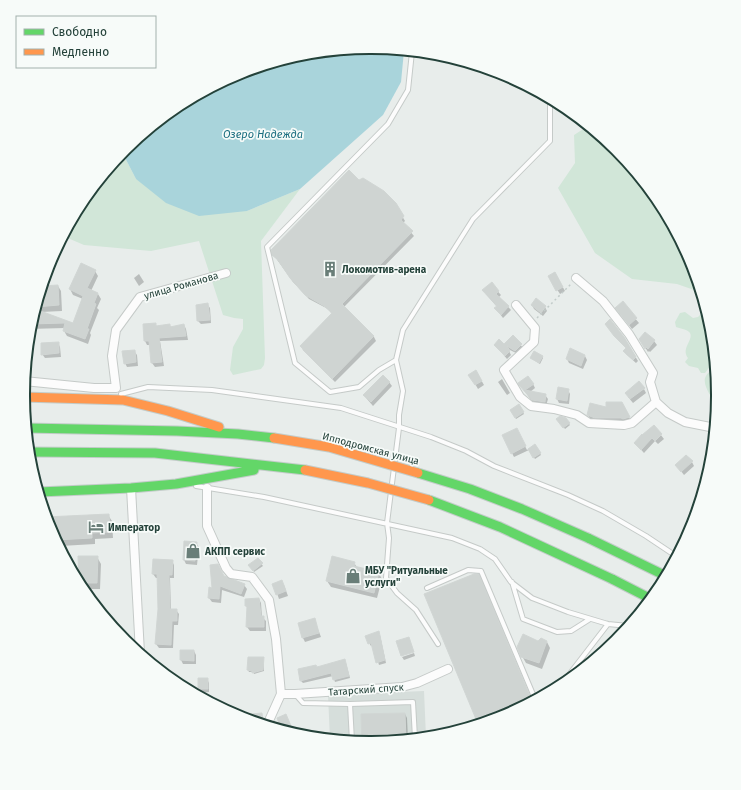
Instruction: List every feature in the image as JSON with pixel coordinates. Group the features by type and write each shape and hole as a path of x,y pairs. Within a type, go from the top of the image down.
{"highway":[{"path":"30,397 123,400 168,411 186,418 247,434"},
{"name":"Ипподромская улица","path":"32,428 83,428 247,434 329,447 470,488 588,538 660,573"},
{"path":"35,452 155,454 280,467 305,470 395,490 468,514 541,544 645,596"},
{"path":"44,492 131,488 176,484 242,471 280,467"}],"street":[{"name":"улица Романова","path":"31,382 94,388 116,388 112,356 116,330 140,297 226,273"},
{"path":"576,278 603,301 629,334 652,373 650,382 656,402 668,413 686,422 709,427"},
{"path":"516,305 535,328 534,342 504,370 520,397 531,406 554,409 576,415 589,422 624,425 632,423 656,402"},
{"path":"131,488 140,645"},
{"path":"207,488 207,526 226,568 231,574 252,577 269,600 276,639 281,694 269,720"},
{"name":"Татарский спуск","path":"281,694 402,687 417,683 448,669"}],"lane":[{"path":"396,360 379,370 358,387 330,392 295,363 267,247 388,124 408,90 412,57"},
{"path":"438,644 416,610 398,593 386,578 389,538 387,523 403,391 396,360 403,330 473,219 550,141 550,106"},
{"path":"101,399 148,387 212,390 341,408 399,428 431,437 466,451 494,466 589,504 646,536 672,553"},
{"path":"176,484 264,497 452,538 480,549 495,559 511,582 524,619 557,632 570,631 590,618"},
{"path":"427,588 468,570 481,571 533,694"},
{"path":"511,582 532,598 608,624 622,625"},
{"path":"574,668 608,624"},
{"path":"294,694 303,704 413,702 415,733"},
{"path":"350,704 352,735"}],"path":[{"path":"532,324 576,278"}],"shaded area":[{"path":"424,691 426,731 370,736 330,733 328,695"}],"green space":[{"path":"583,129 627,170 641,188 654,206 676,244 694,290 677,284 632,279 595,253 558,188 575,163 574,135"},
{"path":"125,159 136,179 247,211 300,189 261,241 265,358 264,365 261,369 233,375 230,370 233,347 243,329 243,319 223,315 199,241 151,251 84,245 68,238 87,206 114,170"},
{"path":"685,312 693,318 698,317 701,314 708,351 709,367 705,373 701,373 698,368 689,366 685,362 688,358 686,350 691,336 686,330 676,327 675,322 680,313"},
{"path":"710,372 711,397 705,383"}],"water":[{"name":"Озеро Надежда","path":"370,54 404,56 401,82 383,115 300,189 247,211 199,216 166,203 136,179 125,159 130,154 163,125 181,112 200,100 240,80 282,66 326,57"}],"building":[{"name":"Локомотив-арена","path":"349,170 359,180 363,178 384,191 396,203 404,216 401,220 413,231 342,304 374,336 332,379 300,346 332,313 324,306 305,295 290,278 278,260 272,255 271,250"},
{"path":"81,263 96,270 87,288 98,293 85,339 63,331 65,323 38,324 41,311 73,323 83,296 69,289"},
{"path":"555,272 563,287 556,291 548,276"},
{"path":"492,282 499,291 496,294 509,306 501,315 494,308 497,306 482,290"},
{"path":"58,285 59,305 42,306 48,286"},
{"path":"536,298 546,306 541,313 531,305"},
{"path":"623,301 637,318 629,325 615,308"},
{"path":"208,303 210,320 197,321 196,305"},
{"path":"610,319 624,337 636,357 633,360 623,351 626,348 605,324"},
{"path":"156,323 156,326 170,324 170,327 184,324 186,336 159,338 162,362 151,363 149,341 144,341 143,324"},
{"path":"645,332 655,340 648,349 646,347 645,349 639,339"},
{"path":"513,335 522,344 515,351 507,346 510,351 505,356 494,345 499,339 504,344"},
{"path":"59,342 59,353 41,355 41,343"},
{"path":"570,348 585,355 581,366 566,359"},
{"path":"135,350 136,362 124,364 122,351"},
{"path":"534,351 543,356 539,363 530,358"},
{"path":"476,370 482,381 475,385 468,375"},
{"path":"383,375 390,382 371,402 363,395"},
{"path":"528,376 534,384 525,390 546,394 545,402 532,400 519,385 518,383"},
{"path":"639,381 645,388 630,399 625,393"},
{"path":"558,387 569,389 567,401 556,399"},
{"path":"606,402 622,402 630,417 623,419 595,418 587,415 590,403 606,407"},
{"path":"519,404 524,412 515,418 510,410"},
{"path":"560,416 566,418 570,423 563,428 556,419"},
{"path":"654,425 662,434 655,441 652,438 641,450 634,443 642,434"},
{"path":"517,428 526,446 511,454 502,435"},
{"path":"535,444 541,453 533,458 528,449"},
{"path":"686,455 693,461 681,472 675,465"},
{"path":"109,514 110,532 92,533 92,538 62,540 53,517"},
{"path":"184,541 197,542 195,561 183,560"},
{"path":"78,556 98,556 97,583 86,583 78,569"},
{"name":"МБУ \"Ритуальные услуги\"","path":"332,556 355,562 354,566 379,572 374,593 326,581"},
{"path":"258,558 263,563 253,571 248,565"},
{"path":"153,559 173,560 172,575 169,575 170,609 177,609 177,621 172,621 171,645 155,644 158,609 157,574 152,574"},
{"path":"218,564 224,576 245,584 241,594 220,586 219,599 208,598 209,587 212,588 210,565"},
{"path":"474,574 479,574 530,696 501,710 476,718 424,594"},
{"path":"282,580 286,591 276,595 272,584"},
{"path":"259,598 261,616 264,616 264,627 246,627 247,606 245,606 245,599"},
{"path":"315,618 319,633 302,638 298,623"},
{"path":"379,631 385,660 376,663 371,643 368,644 365,636"},
{"path":"523,634 538,641 541,638 547,641 539,663 521,657 517,647"},
{"path":"409,637 414,652 401,656 396,641"},
{"path":"180,650 194,650 194,661 180,660"},
{"path":"248,657 264,657 263,670 252,673 252,671 247,670"},
{"path":"345,659 349,676 333,680 331,673 300,681 298,669 316,665 317,667"},
{"path":"198,678 208,678 208,689 198,689"},
{"path":"262,713 263,718 261,717 252,714"},
{"path":"405,713 406,734 362,736 361,714"},
{"path":"286,714 291,726 279,723 277,718"}],"traffic: fast":[{"path":"32,428 177,431 238,434 274,438"},
{"path":"35,452 155,453 305,470"},
{"path":"45,492 131,488 176,484 254,470"},
{"path":"418,473 470,489 522,509 588,538"},
{"path":"429,500 500,527 612,579"},
{"path":"588,538 660,573"},
{"path":"612,579 645,596"}],"traffic: slow":[{"path":"30,397 123,400 168,411 219,427"},
{"path":"274,438 329,447 418,473"},
{"path":"305,470 368,483 429,500"}],"place":[{"name":"Локомотив-арена","path":"330,269"},
{"name":"Император","path":"96,527"},
{"name":"АКПП сервис","path":"193,551"},
{"name":"МБУ \"Ритуальные услуги\"","path":"353,576"}]}
